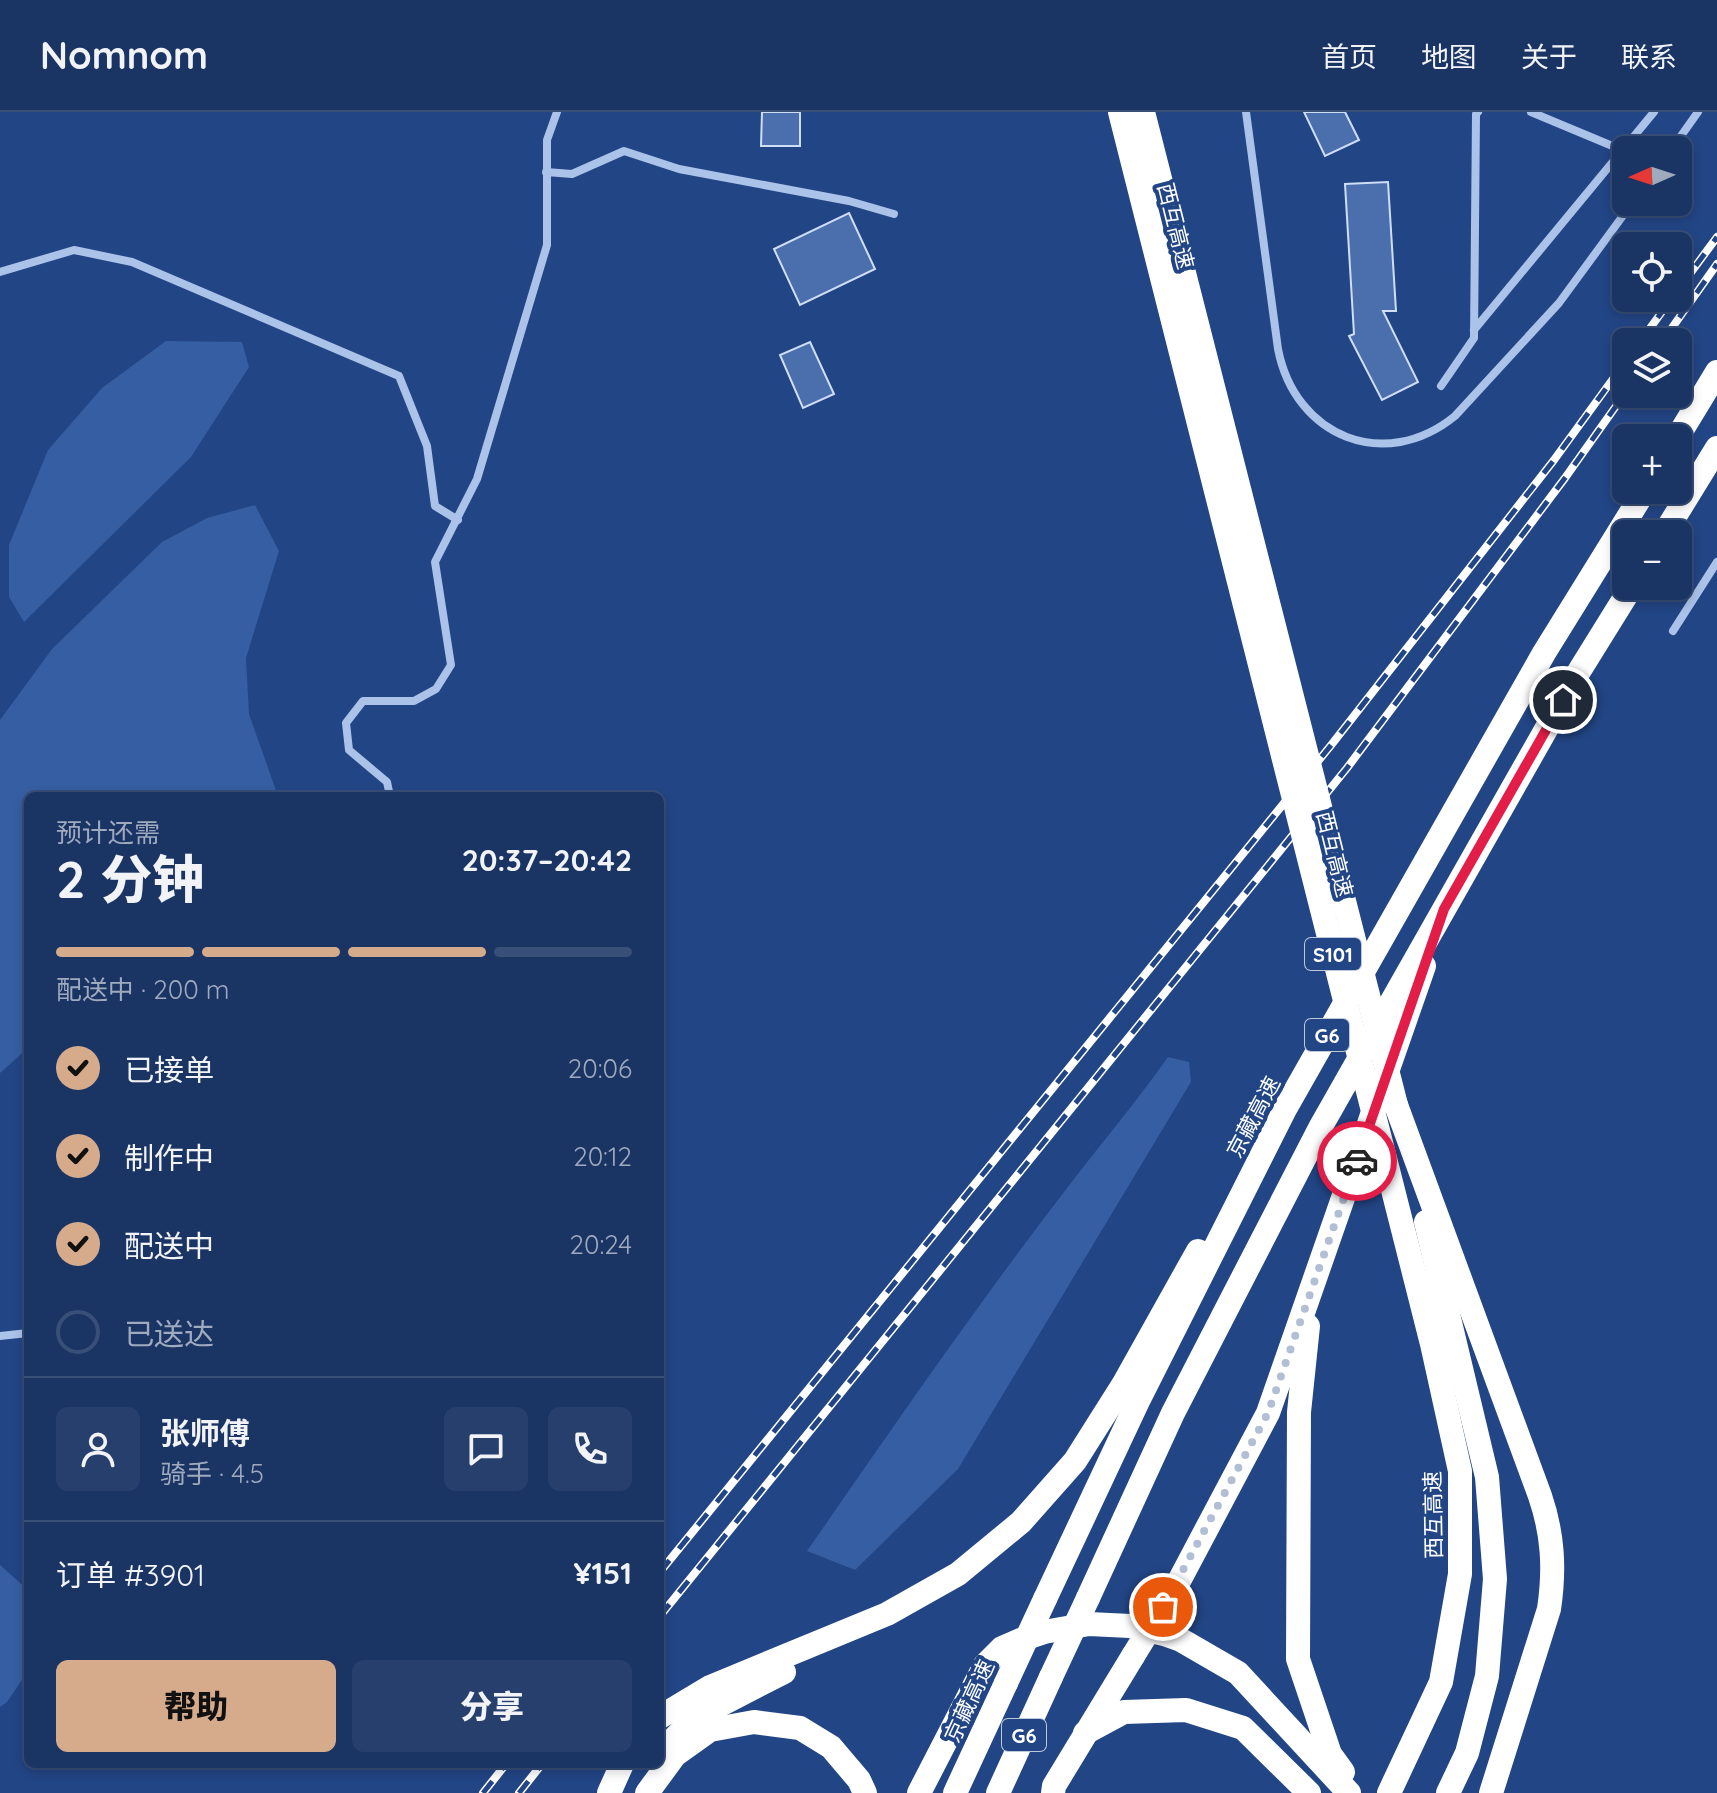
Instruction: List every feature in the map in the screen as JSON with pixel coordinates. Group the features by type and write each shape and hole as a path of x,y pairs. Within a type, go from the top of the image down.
{"highway":[{"name":"西互高速","path":"1120,112 1428,1329 1460,1471 1460,1574 1441,1682 1389,1793"},
{"name":"西互高速","path":"1143,112 1396,1105"},
{"path":"1685,424 1717,372"},
{"path":"1673,520 1717,448"},
{"name":"京藏高速","path":"955,1793 1139,1399 1285,1109 1544,653 1636,504"},
{"name":"G6","path":"998,1793 1173,1413 1320,1128 1578,673 1623,600"},
{"path":"1053,1793 1054,1786 1085,1733 1178,1583 1268,1413 1444,909"},
{"path":"1396,1105 1502,1389 1550,1530 1554,1564 1549,1609 1491,1793"},
{"name":"S101","path":"1396,1105 1487,1477 1495,1579 1487,1676 1467,1753 1448,1793"},
{"path":"664,1715 710,1687 887,1614 958,1574 1021,1522 1075,1461 1123,1385 1176,1286 1285,1109"},
{"path":"1309,1301 1308,1348 1299,1412 1298,1659 1330,1754 1358,1793"},
{"path":"919,1793 985,1665 1002,1648 1044,1632 1089,1624 1130,1626 1164,1634 1181,1640 1238,1673 1349,1793"},
{"path":"664,1749 693,1719 774,1678 843,1633"},
{"path":"1085,1733 1124,1712 1186,1710 1243,1728 1309,1793"},
{"path":"647,1793 675,1755 710,1730 754,1722 800,1728 831,1747 859,1780 865,1793"},
{"path":"609,1793 620,1768"},
{"path":"637,1793 647,1768"}],"street":[{"path":"389,792 387,782 349,750 346,723 363,701 414,701 436,689 451,665 435,562 477,479 547,245 547,140 557,112"},
{"path":"1246,112 1278,349 1286,378 1301,404 1323,425 1350,438 1382,444 1413,439 1443,426 1559,303 1623,216"},
{"path":"1441,386 1474,338 1478,112"},
{"path":"1531,112 1612,146"},
{"path":"1634,136 1654,112"},
{"path":"1681,136 1698,112"},
{"path":"546,172 572,174 624,151 679,169 849,201 894,214"},
{"path":"1474,330 1612,162"},
{"path":"0,272 74,250 132,262 399,376 427,446 435,506 458,520"},
{"path":"1673,631 1717,562"},
{"path":"0,1336 24,1333"}],"shaded area":[{"path":"166,341 242,342 249,367 191,457 24,622 9,597 9,545 48,450 102,388"},
{"path":"255,505 279,551 246,658 249,714 277,792 24,792 24,1052 0,1073 0,720 52,649 162,542 207,518"},
{"path":"1168,1057 1189,1062 1191,1082 958,1469 855,1570 807,1551 998,1280"},
{"path":"0,1565 24,1586 24,1677 0,1707"}],"building":[{"path":"762,112 800,112 800,146 761,146"},
{"path":"1304,112 1345,112 1359,140 1325,156"},
{"path":"1388,182 1396,311 1383,311 1418,382 1382,400 1349,336 1354,334 1345,184"},
{"path":"849,213 875,269 800,305 774,249"},
{"path":"810,342 834,394 803,408 780,355"}],"railway":[{"path":"1692,271 1717,237"},
{"path":"1672,328 1717,264"},
{"path":"1650,328 1662,312"},
{"path":"664,1567 1332,744 1554,460 1612,380"},
{"path":"664,1611 1347,768 1615,408"},
{"path":"483,1793 503,1768"},
{"path":"519,1793 539,1768"}],"way so far":[{"path":"1163,1607 1268,1413 1357,1161"}],"route":[{"path":"1357,1161 1444,909 1563,700"}]}
